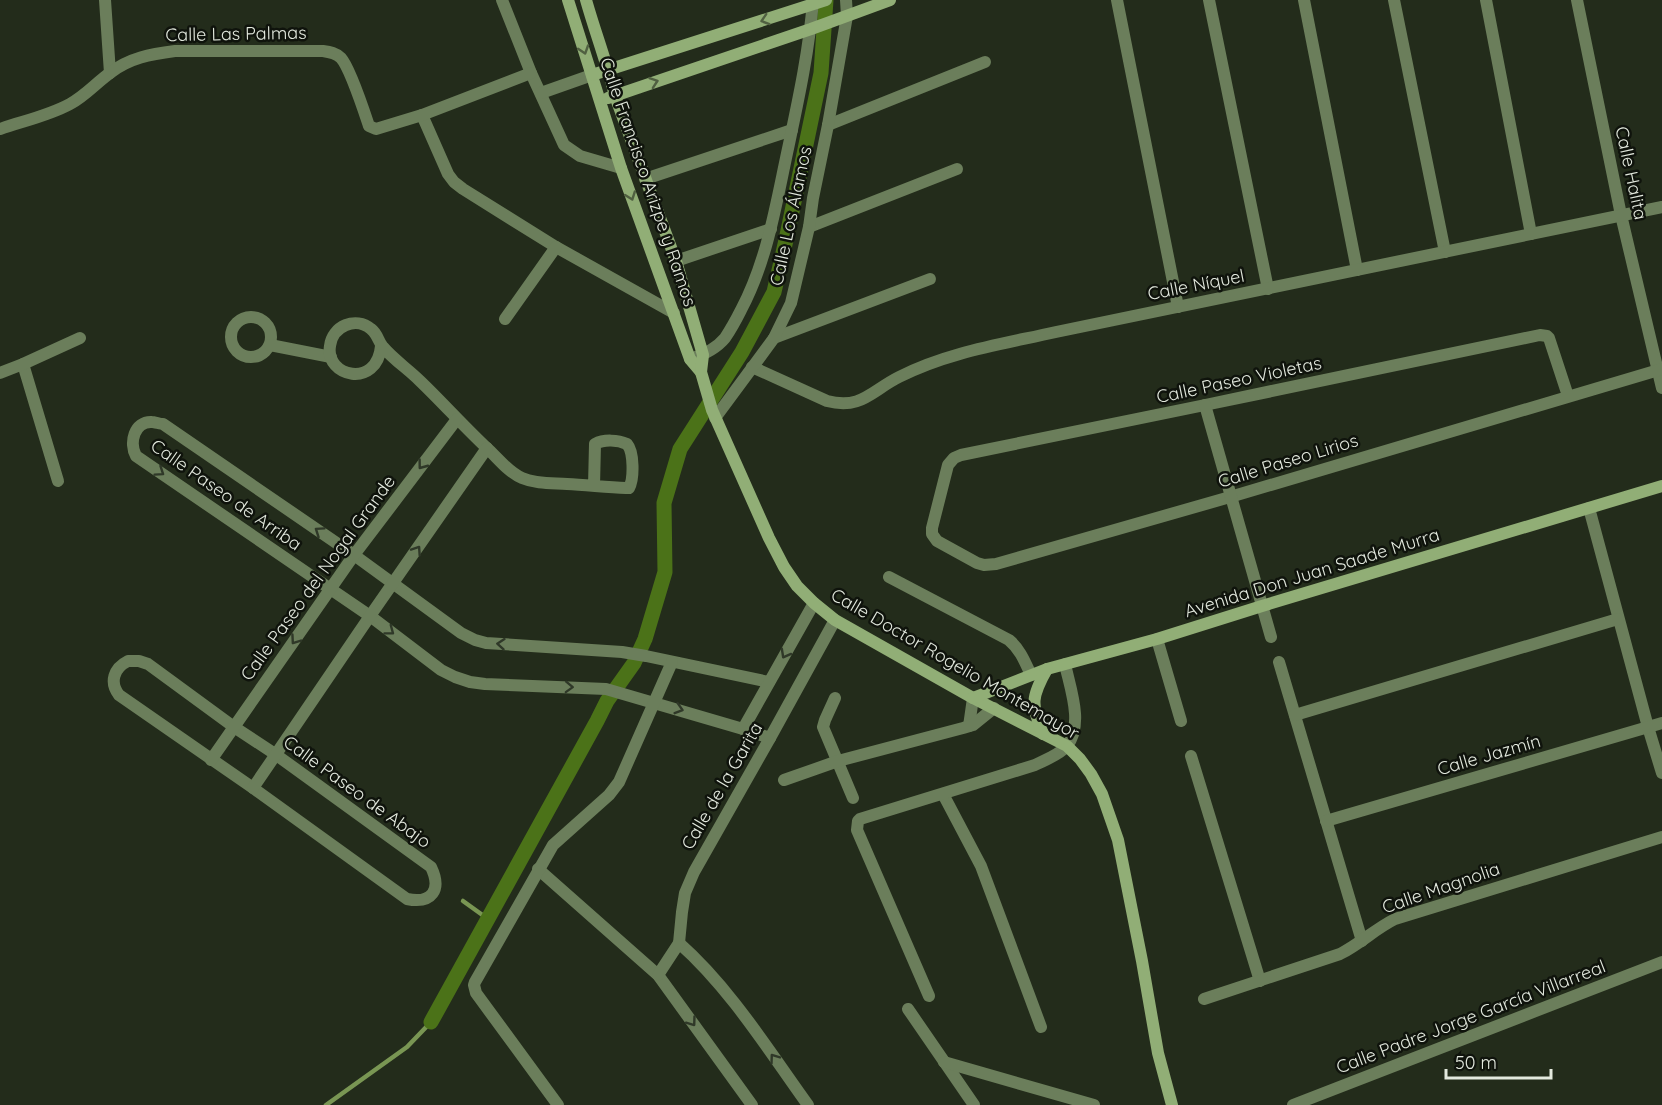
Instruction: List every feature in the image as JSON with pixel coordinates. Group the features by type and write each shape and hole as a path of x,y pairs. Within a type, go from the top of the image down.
{"street":[{"path":"105,0 110,73"},
{"path":"502,0 531,73 564,145 571,152 580,156 621,168"},
{"name":"Calle Francisco Arizpe y Ramos","path":"568,0 621,168 674,313 697,357"},
{"name":"Calle Francisco Arizpe y Ramos","path":"586,0 615,96 676,261 700,372 714,414"},
{"name":"Calle Los Álamos","path":"714,414 774,338 791,303 809,227 828,125 847,16 846,0"},
{"path":"599,101 821,26 890,0"},
{"path":"1117,0 1178,307"},
{"path":"1209,0 1268,289"},
{"path":"1304,0 1357,270"},
{"path":"1394,0 1445,252"},
{"path":"1486,0 1531,234"},
{"name":"Calle Halita","path":"1577,0 1621,215 1662,388"},
{"path":"541,93 608,69 818,2"},
{"name":"Calle Los Álamos","path":"697,357 723,340 731,330 759,271 771,229 792,130 821,26 818,2"},
{"name":"Calle Las Palmas","path":"0,129 53,112 70,104 86,94 110,73 132,60 175,51 323,51 335,53 347,68 372,129 380,129 422,115"},
{"path":"828,125 985,62"},
{"path":"531,73 422,115 448,174 463,189 556,248 674,313"},
{"path":"645,178 792,130"},
{"path":"809,227 957,169"},
{"name":"Calle Níquel","path":"752,367 827,401 849,404 859,401 898,378 941,359 1056,332 1662,207"},
{"path":"676,261 771,229"},
{"path":"505,319 556,248"},
{"path":"774,338 930,279"},
{"path":"350,323 361,323 371,328 378,336 381,346 380,357 375,366 355,375 336,366 329,346 333,336 340,328 350,323"},
{"name":"Calle Paseo Violetas","path":"932,534 948,465 954,458 961,455 1540,335 1549,338 1568,396"},
{"path":"0,372 80,338"},
{"path":"270,345 331,357"},
{"path":"381,346 419,380 511,472 528,481 594,486 626,488 630,486 632,452 630,448 622,442 600,441 595,444 594,486"},
{"path":"23,364 58,481"},
{"name":"Calle Paseo Lirios","path":"932,534 937,541 977,563 990,565 1230,497 1659,370"},
{"path":"1206,405 1271,637"},
{"name":"Calle Doctor Rogelio Montemayor","path":"714,414 769,538 797,586 814,603 835,620 973,698 1067,746 1080,759 1097,784 1118,840 1158,1053 1172,1105"},
{"name":"Calle Paseo del Nogal Grande","path":"211,760 354,555 457,419"},
{"name":"Calle Paseo de Arriba","path":"769,682 622,652 505,645 475,640 461,633 354,555 162,424 146,423 137,429 132,444 136,456 370,616 441,670 455,677 470,682 606,689 770,738"},
{"path":"253,788 487,448"},
{"name":"Avenida Don Juan Saade Murra","path":"973,698 1047,669 1157,639 1662,486"},
{"path":"1589,508 1662,773"},
{"path":"889,577 1009,640 1016,645 1031,675"},
{"name":"Calle de la Garita","path":"743,729 814,603"},
{"path":"1295,715 1618,619"},
{"name":"Calle de la Garita","path":"658,975 679,944 682,912 694,872 835,620"},
{"path":"1157,639 1181,721"},
{"name":"Calle Paseo de Abajo","path":"128,661 148,664 234,728 275,754 431,867 436,885 432,894 417,901 407,899 119,695 114,683 114,673 120,665 128,661"},
{"path":"558,1105 476,993 474,985 553,845 609,795 619,782 672,662"},
{"path":"1279,662 1362,941"},
{"path":"929,996 857,830 858,821 1035,765 1067,746 1076,722 1065,664"},
{"path":"1043,734 1034,704 1035,695 1047,669"},
{"path":"835,698 824,727 853,798"},
{"path":"969,726 973,698"},
{"path":"784,780 838,761 969,726 994,708"},
{"name":"Calle Jazmín","path":"1326,821 1662,723"},
{"path":"1191,756 1260,981"},
{"path":"943,794 981,866 1041,1027"},
{"name":"Calle Magnolia","path":"1204,999 1340,954 1395,919 1662,837"},
{"path":"538,869 658,975 753,1105"},
{"path":"679,944 720,984 808,1105"},
{"name":"Calle Padre Jorge García Villarreal","path":"1293,1105 1662,962"},
{"path":"908,1009 974,1105"},
{"path":"944,1062 1094,1105"}],"waterway":[{"path":"431,1022 607,701 634,663 645,639 665,572 664,503 680,449 742,352 774,292 821,73 826,0"},
{"path":"463,901 488,919"},
{"path":"326,1105 407,1047 431,1022"}]}
